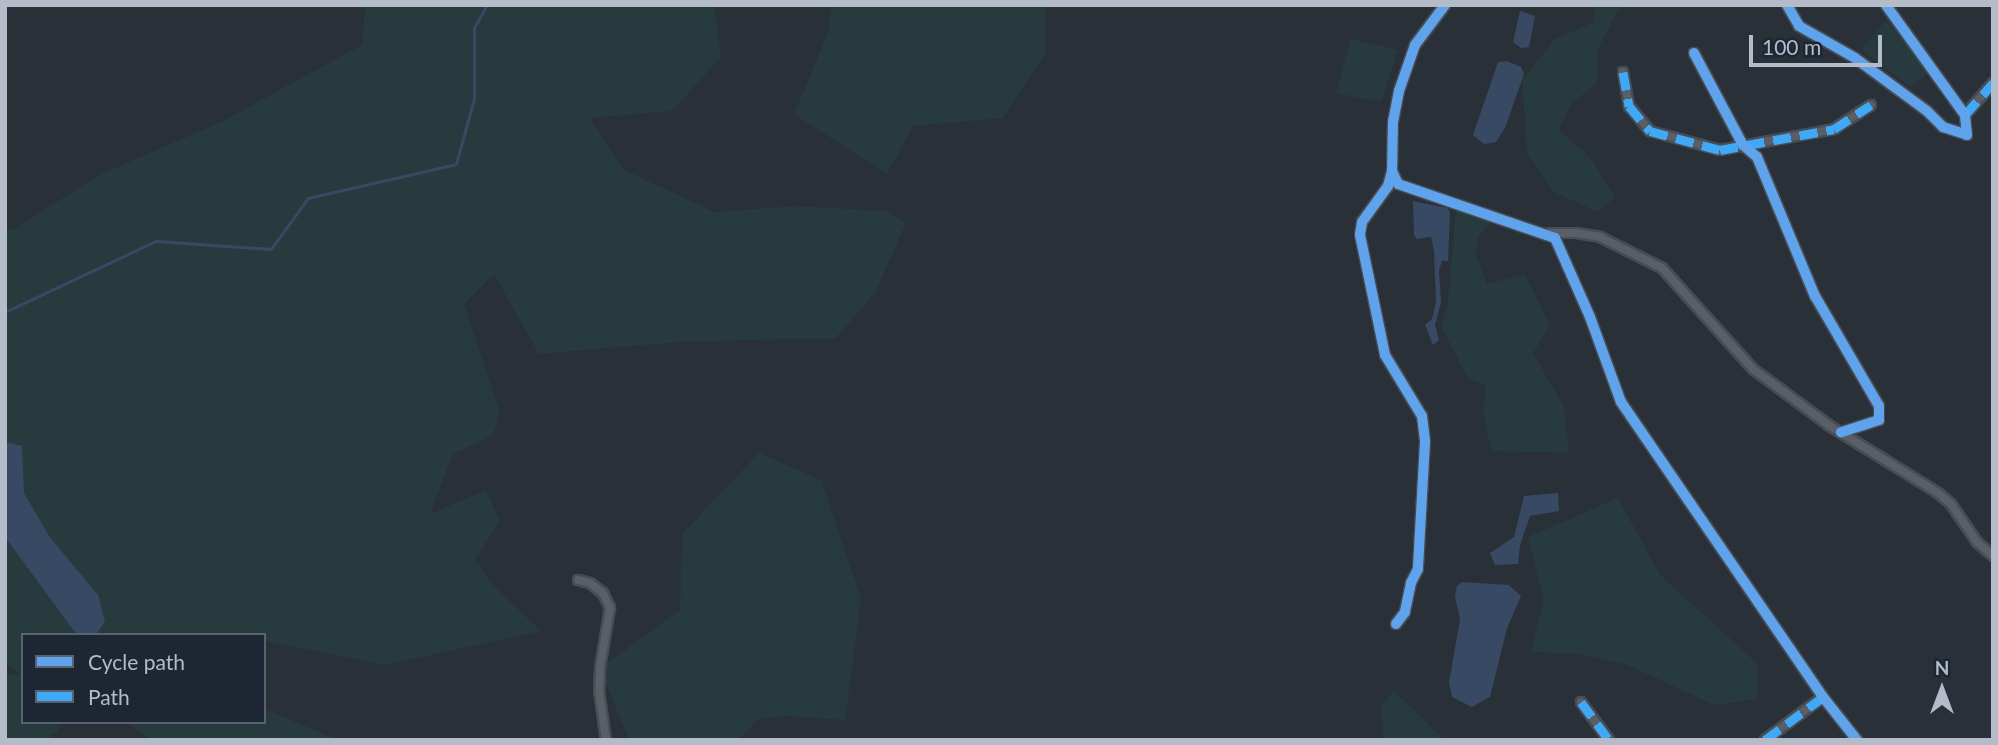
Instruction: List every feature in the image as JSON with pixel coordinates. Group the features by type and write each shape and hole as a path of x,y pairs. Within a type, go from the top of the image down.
{"street":[{"path":"1396,624 1405,612 1411,583 1418,569 1425,442 1422,416 1385,355 1360,235 1363,222 1388,186 1392,170 1393,121 1399,91 1415,45 1445,5"},
{"path":"1787,5 1800,26 1855,58 1896,87 1943,127 1967,135 1965,116 1886,5"},
{"path":"1693,53 1742,145 1757,158 1815,296 1879,406 1879,420 1841,432"},
{"path":"1623,72 1629,106 1650,131 1720,150 1833,129 1871,105"},
{"path":"1965,116 1993,83"},
{"path":"1392,170 1398,184 1555,238 1590,317 1621,402 1823,697 1857,740"},
{"path":"1543,233 1576,233 1600,237 1662,268 1753,369 1841,432 1938,493 1951,504 1977,542 1993,556"},
{"path":"578,580 590,583 603,593 610,608 600,667 606,740"},
{"path":"1765,740 1823,697"},
{"path":"1581,702 1609,740"}],"green space":[{"path":"365,5 714,5 721,57 672,111 590,118 624,170 715,212 796,206 886,211 906,223 875,293 836,338 678,342 539,354 494,274 464,304 500,412 493,435 453,454 430,514 486,490 500,521 475,560 496,588 541,631 385,665 266,641 266,633 21,633 21,724 57,724 58,733 50,734 51,740 5,740 5,675 20,674 5,662 5,230 14,229 101,174 223,121 362,45"},
{"path":"831,5 1045,5 1045,55 1003,118 913,126 887,174 794,114 828,33"},
{"path":"1594,5 1624,5 1617,12 1597,51 1597,83 1571,104 1559,130 1590,157 1615,197 1598,212 1554,192 1527,154 1522,80 1555,39 1594,22"},
{"path":"1887,19 1928,73 1910,87 1861,50"},
{"path":"1351,39 1398,50 1381,102 1336,93"},
{"path":"1456,209 1490,222 1478,238 1476,254 1487,284 1525,274 1550,326 1533,353 1564,407 1569,453 1491,451 1483,410 1486,386 1468,378 1441,326 1448,303"},
{"path":"759,453 821,480 861,598 845,720 786,716 758,719 739,740 629,740 600,668 680,610 682,534"},
{"path":"1618,498 1660,575 1758,664 1757,699 1714,705 1628,665 1580,654 1531,652 1544,600 1528,537"},
{"path":"1394,691 1444,740 1384,740 1381,707"},
{"path":"266,710 339,740 151,740 130,724 266,724"}],"water":[{"path":"1520,11 1535,16 1529,47 1521,48 1513,42"},
{"path":"1507,61 1521,67 1524,74 1505,128 1496,142 1484,144 1473,135 1498,62"},
{"path":"1413,201 1447,208 1450,212 1448,261 1442,261 1439,270 1441,302 1435,325 1439,340 1433,345 1425,325 1432,319 1436,302 1434,251 1431,237 1417,239 1414,235"},
{"path":"5,442 22,446 24,493 49,536 98,595 105,621 97,633 76,633 5,537"},
{"path":"1558,493 1559,511 1530,516 1520,545 1518,564 1495,565 1490,553 1514,537 1524,496"},
{"path":"1462,582 1509,585 1521,596 1507,628 1490,697 1472,707 1452,697 1449,683 1460,619 1455,597 1457,586"}],"waterway":[{"path":"5,312 156,241 271,249 308,198 456,164 474,99 474,28 487,5"}],"marked path":[{"path":"1623,72 1629,106 1650,131 1720,150 1834,129 1871,105"},
{"path":"1965,115 1993,83"},
{"path":"1765,740 1823,697"},
{"path":"1581,702 1609,740"}],"cycle path":[{"path":"1445,5 1415,45 1399,91 1393,121 1392,171 1398,184 1555,238 1590,317 1621,402 1823,697 1857,740"},
{"path":"1787,5 1799,26 1855,58 1927,111 1943,127 1967,135 1965,115 1886,5"},
{"path":"1694,53 1743,145 1757,157 1815,296 1879,406 1879,420 1841,432"},
{"path":"1392,171 1388,186 1362,222 1360,235 1385,355 1422,416 1425,442 1418,569 1411,583 1405,612 1396,624"}]}
